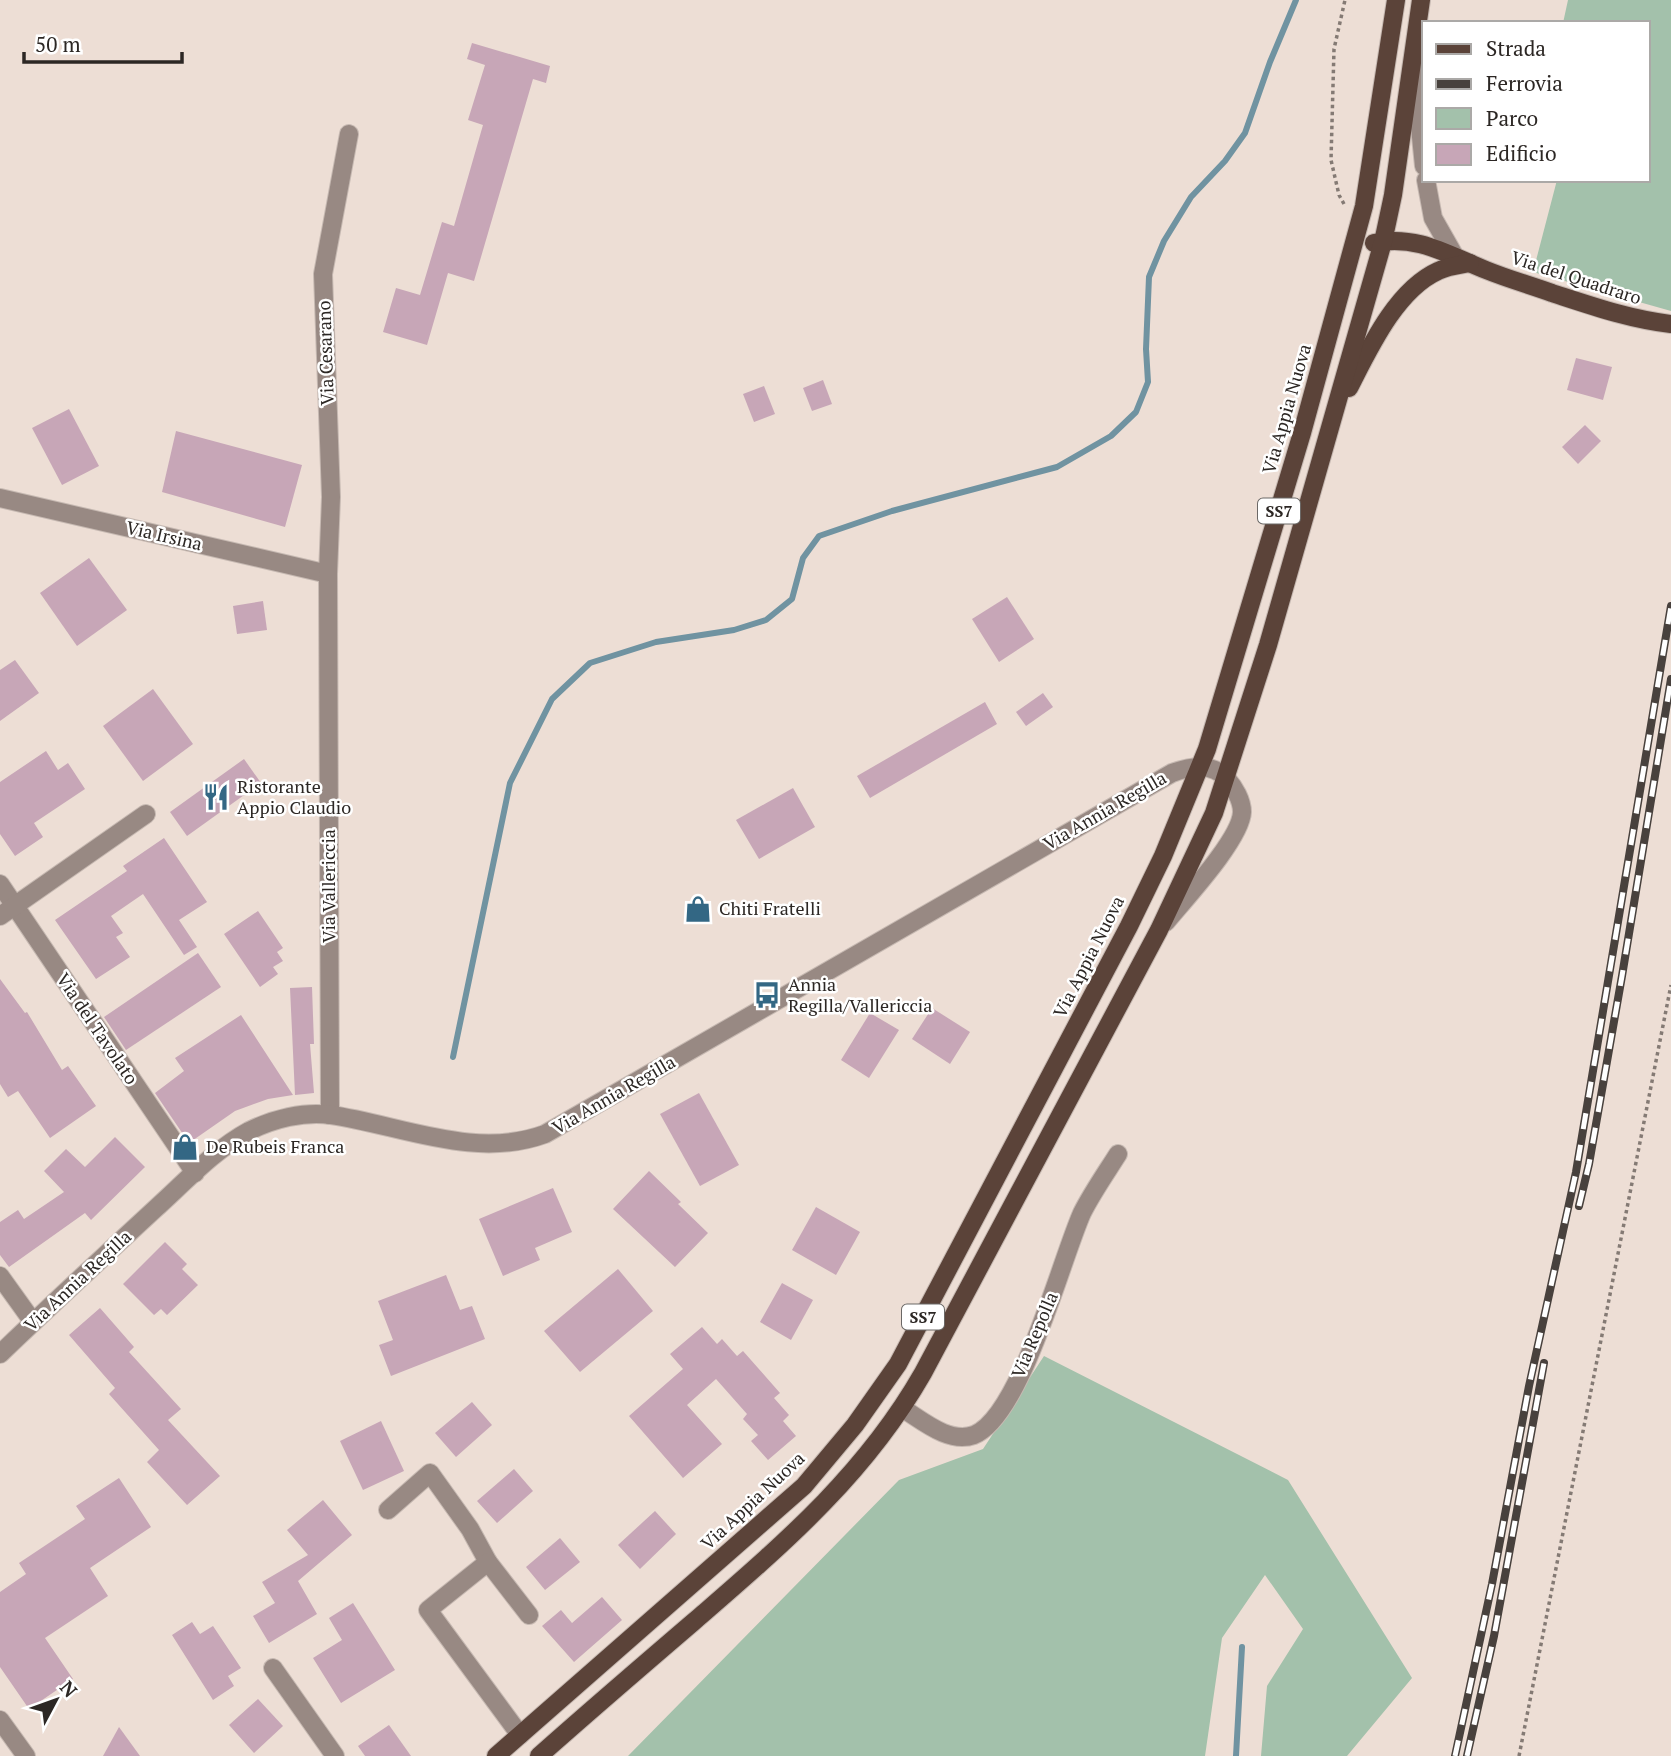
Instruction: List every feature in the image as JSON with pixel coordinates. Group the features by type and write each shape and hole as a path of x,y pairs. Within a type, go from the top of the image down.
{"main road":[{"name":"Via Appia Nuova","path":"496,1756 804,1486 879,1393 904,1352 1129,926 1163,856 1201,766 1302,433 1364,206 1396,0"},
{"name":"SS7","path":"539,1756 796,1532 856,1470 902,1408 923,1373 1159,930 1214,813 1324,453 1393,195 1421,0"},
{"name":"Via del Quadraro","path":"1353,254 1367,245 1409,242 1623,317 1671,324"},
{"path":"1324,453 1348,392 1373,342 1390,316 1410,291 1423,280 1462,259"}],"street":[{"path":"1413,61 1422,147"},
{"name":"Via Cesarano","path":"328,574 331,498 323,274 349,134"},
{"path":"1426,182 1433,218 1462,259"},
{"name":"Via Irsina","path":"0,498 328,574"},
{"name":"Via Vallericcia","path":"328,574 330,1115"},
{"path":"1159,930 1214,865 1240,821 1241,804 1236,792 1226,778 1213,769 1201,766"},
{"name":"Via Annia Regilla","path":"0,1354 195,1173 237,1139 257,1128 304,1114 330,1115 463,1141 522,1141 545,1134 1172,773 1201,766"},
{"path":"7,911 146,814"},
{"name":"Via del Tavolato","path":"0,884 7,911 195,1173"},
{"name":"Via Repolla","path":"902,1408 943,1433 956,1437 972,1436 985,1429 1000,1410 1027,1363 1083,1212 1118,1154"},
{"path":"0,1276 33,1322"},
{"path":"388,1510 430,1474 470,1529 488,1562 528,1615"},
{"path":"488,1562 429,1610 520,1735"},
{"path":"273,1668 335,1756"},
{"path":"0,1720 26,1756"}],"path":[{"path":"1345,0 1334,49 1331,160 1339,195 1346,206"},
{"path":"1519,1756 1671,985"}],"green space":[{"path":"1568,0 1671,0 1671,311 1533,272 1556,182 1650,182 1650,21 1563,21"},
{"path":"1044,1356 1288,1480 1412,1678 1347,1756 1261,1756 1267,1686 1303,1629 1265,1575 1222,1638 1205,1756 628,1756 899,1480 983,1449"}],"building":[{"path":"472,43 550,66 546,83 533,79 474,281 448,273 427,345 383,332 396,288 420,295 442,222 454,226 483,125 468,120 485,65 467,59"},
{"path":"1576,358 1612,367 1603,400 1567,390"},
{"path":"823,380 832,404 812,411 803,388"},
{"path":"764,386 775,414 754,422 743,394"},
{"path":"69,409 99,466 62,485 32,428"},
{"path":"1585,425 1601,441 1578,464 1562,447"},
{"path":"176,431 302,465 285,527 162,492"},
{"path":"89,558 127,610 77,646 40,593"},
{"path":"1007,597 1034,639 999,662 972,619"},
{"path":"263,601 267,630 237,634 233,606"},
{"path":"15,660 39,693 0,721 0,670"},
{"path":"153,689 193,744 143,781 103,726"},
{"path":"1043,693 1053,707 1026,726 1016,712"},
{"path":"985,702 997,724 870,798 857,776"},
{"path":"46,751 58,770 68,763 85,789 34,823 43,837 15,856 0,834 0,782"},
{"name":"Ristorante Appio Claudio","path":"244,759 261,783 187,836 170,812"},
{"path":"793,788 815,827 759,859 736,820"},
{"path":"164,838 207,902 179,920 197,947 184,955 143,894 111,916 123,933 116,937 130,957 96,979 55,920 127,871 123,866"},
{"path":"258,911 283,948 277,952 283,961 273,967 278,974 260,987 224,934"},
{"path":"198,953 221,987 126,1050 104,1017"},
{"path":"0,979 25,1013 27,1012 62,1070 68,1066 96,1106 50,1138 18,1091 8,1097 0,1084"},
{"path":"312,987 314,1044 310,1044 314,1093 295,1095 290,988"},
{"path":"932,1008 970,1032 950,1064 912,1039"},
{"path":"870,1013 899,1030 869,1078 841,1060"},
{"path":"241,1015 293,1095 268,1099 235,1111 189,1143 155,1093 184,1071 175,1058"},
{"path":"699,1093 739,1165 700,1186 660,1114"},
{"path":"115,1137 145,1167 91,1220 85,1213 9,1267 0,1255 0,1222 18,1210 24,1219 64,1192 44,1171 66,1149 85,1167"},
{"path":"649,1171 708,1233 675,1267 613,1209"},
{"path":"553,1188 572,1232 535,1248 540,1260 503,1276 479,1219"},
{"path":"816,1207 860,1232 836,1275 792,1250"},
{"path":"165,1242 187,1264 182,1269 198,1285 167,1315 161,1309 154,1315 123,1284"},
{"path":"618,1269 653,1311 580,1372 544,1331"},
{"path":"446,1275 460,1310 472,1306 485,1339 391,1376 379,1345 393,1340 378,1301"},
{"path":"782,1283 813,1300 791,1340 760,1322"},
{"path":"100,1308 134,1347 129,1352 181,1409 168,1420 220,1476 187,1505 147,1462 159,1450 109,1394 115,1388 69,1335"},
{"path":"702,1327 717,1344 722,1339 737,1356 743,1351 780,1393 774,1398 789,1415 783,1421 796,1436 768,1460 751,1441 758,1435 743,1419 747,1414 716,1379 687,1405 722,1444 683,1478 629,1416 683,1369 670,1354"},
{"path":"472,1402 492,1425 456,1457 435,1433"},
{"path":"381,1421 404,1471 363,1490 340,1441"},
{"path":"514,1469 533,1491 497,1523 477,1501"},
{"path":"119,1478 151,1527 90,1568 108,1596 45,1638 73,1679 29,1709 0,1667 0,1592 26,1574 19,1563 85,1519 76,1506"},
{"path":"323,1500 352,1535 298,1581 317,1614 269,1643 253,1616 275,1603 262,1582 308,1555 287,1530"},
{"path":"655,1511 676,1534 640,1569 618,1545"},
{"path":"560,1538 580,1562 545,1590 526,1567"},
{"path":"602,1597 622,1620 574,1662 542,1626 561,1610 572,1623"},
{"path":"353,1603 395,1670 341,1703 313,1658 342,1640 329,1618"},
{"path":"192,1622 200,1634 213,1626 241,1668 228,1676 234,1686 213,1700 172,1635"},
{"path":"258,1699 283,1726 254,1753 229,1725"},
{"path":"389,1725 411,1756 365,1756 358,1746"},
{"path":"119,1727 140,1756 103,1756"}],"waterway":[{"path":"453,1057 510,783 552,699 590,663 656,642 734,630 766,620 792,599 803,558 819,536 892,511 1057,467 1111,436 1136,412 1148,382 1146,349 1149,277 1164,241 1191,197 1225,161 1245,133 1296,0"},
{"path":"1236,1756 1242,1647"}],"railway":[{"path":"1455,1756 1492,1584 1529,1386 1576,1172 1671,606"},
{"path":"1579,1206 1589,1164 1622,976 1671,679"},
{"path":"1467,1756 1494,1636 1544,1363"}],"place":[{"name":"Ristorante Appio Claudio","path":"216,797"},
{"name":"Chiti Fratelli","path":"698,909"},
{"name":"Annia Regilla/Vallericcia","path":"767,995"},
{"name":"De Rubeis Franca","path":"185,1147"}]}
